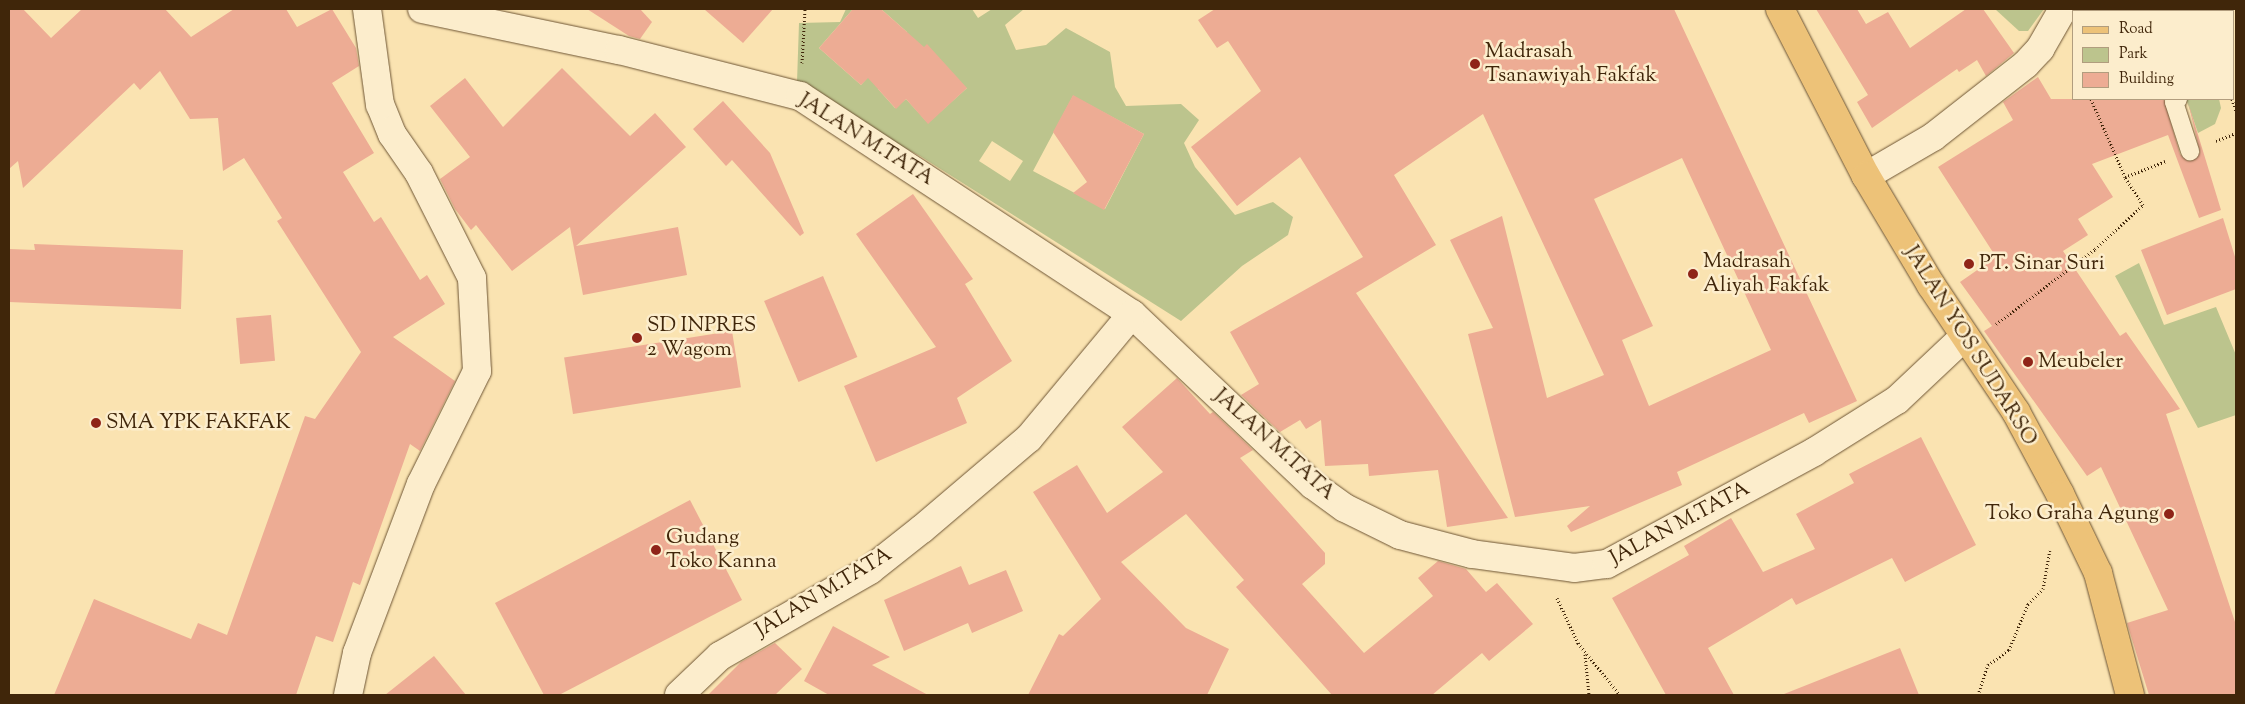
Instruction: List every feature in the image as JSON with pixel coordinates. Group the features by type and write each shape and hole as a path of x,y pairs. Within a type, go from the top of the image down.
{"main road":[{"name":"JALAN YOS SUDARSO","path":"1780,9 1866,176 2016,412 2098,573 2130,695"}],"street":[{"path":"348,695 357,653 421,484 477,371 472,278 419,173 392,134 380,105 367,9"},
{"name":"JALAN M.TATA","path":"422,9 619,50 800,96 1132,314 1313,485 1345,508 1400,535 1472,554 1579,568 1607,564 1728,500 1897,400 1968,339"},
{"path":"1866,176 1933,137 2026,64 2040,49 2063,9"},
{"name":"JALAN M.TATA","path":"679,695 720,656 870,570 922,529 1029,438 1132,314"}],"lane":[{"path":"2177,100 2174,102 2190,151"}],"path":[{"path":"800,96 805,9"},
{"path":"1968,339 2128,222 2143,205 2125,177 2091,100"},
{"path":"2125,177 2236,133"},
{"path":"1978,695 1988,665 2009,650 2028,604 2043,589 2051,546"},
{"path":"1557,566 1557,601 1585,653 1620,695"},
{"path":"1585,653 1589,695"}],"green space":[{"path":"846,9 853,9 819,48 861,85 907,32 881,9 972,9 978,18 992,9 1024,9 1005,25 1016,50 1046,45 1066,28 1110,52 1115,87 1126,106 1181,104 1199,120 1184,143 1195,167 1235,215 1273,202 1293,217 1288,235 1242,266 1181,321 920,156 844,116 797,82 799,23 840,22","holes":["967,88 928,123 906,99 895,108 878,89","1073,96 1144,134 1105,209 1033,171","992,141 1023,161 1010,181 979,161"]},
{"path":"1995,9 2044,9 2028,31 2019,31"},
{"path":"2186,100 2219,100 2221,108 2215,124 2198,133"},
{"path":"2139,263 2164,325 2216,307 2236,355 2236,415 2198,428 2115,276"}],"building":[{"path":"9,9 23,9 51,38 82,9 165,9 191,37 234,9 286,9 297,27 332,9 356,48 359,66 332,83 374,153 343,172 374,222 381,217 420,280 427,275 445,304 393,337 455,381 420,451 410,444 360,585 353,582 333,642 316,636 296,695 54,695 94,599 191,639 198,623 227,635 305,416 315,419 361,352 277,221 282,218 244,158 223,171 218,118 190,119 160,71 140,90 134,83 23,188 18,161 9,169"},
{"path":"587,9 640,9 652,22 640,39 629,36"},
{"path":"704,9 773,9 743,43"},
{"path":"853,9 881,9 924,47 927,44 967,88 928,124 906,99 896,109 868,78 861,85 819,48"},
{"path":"1215,9 1674,9 1857,401 1809,423 1804,413 1677,472 1682,485 1571,532 1567,526 1590,506 1515,517 1468,334 1493,328 1450,240 1502,216 1547,398 1604,375 1483,114 1394,175 1436,245 1356,293 1508,518 1447,527 1438,470 1369,476 1368,464 1325,466 1321,420 1306,429 1300,420 1280,432 1241,395 1259,384 1230,332 1363,257 1300,157 1237,206 1191,147 1261,91 1228,41 1217,48 1198,20","holes":["1682,158 1771,350 1649,406 1622,340 1653,326 1594,199"]},
{"path":"1816,9 1857,9 1866,24 1888,12 1910,48 1966,9 1983,9 2014,53 1986,76 1977,60 1959,72 1957,69 1872,128 1857,102 1868,95"},
{"path":"562,68 630,136 655,113 686,147 576,246 678,227 687,275 583,295 570,227 512,271 476,225 471,230 455,209 440,179 470,157 430,106 465,78 503,127"},
{"path":"2038,77 2051,99 2164,100 2180,154 2188,161 2200,153 2188,102 2221,210 2199,218 2168,135 2092,164 2113,197 2078,219 2088,235 2063,251 2120,336 2126,332 2180,409 2166,414 2236,625 2236,695 2149,695 2127,623 2168,610 2101,467 2087,476 1984,331 1992,326 1960,282 1996,257 1938,167 2013,120 2003,102"},
{"path":"1073,95 1144,134 1104,210 1073,193 1087,182 1053,132"},
{"path":"723,101 770,153 804,233 800,236 732,160 726,166 693,129"},
{"path":"913,194 973,279 965,284 1012,361 957,398 967,423 876,462 844,386 936,347 856,234"},
{"path":"2223,218 2236,260 2236,289 2167,315 2141,250"},
{"path":"34,244 183,250 181,309 9,302 9,249 35,250"},
{"path":"823,276 857,357 798,382 764,301"},
{"path":"271,315 275,361 240,364 236,318"},
{"path":"732,331 741,387 573,414 564,358"},
{"path":"1177,378 1210,414 1213,412 1253,450 1240,458 1325,553 1325,564 1302,584 1364,653 1433,596 1418,578 1438,561 1466,569 1486,592 1497,583 1533,624 1489,661 1482,653 1432,695 1332,695 1236,587 1244,580 1186,514 1121,562 1186,628 1229,649 1207,695 1028,695 1059,634 1063,636 1101,599 1033,492 1077,465 1107,513 1163,472 1122,427"},
{"path":"1921,437 1976,545 1905,582 1892,558 1796,605 1792,598 1708,648 1734,695 1666,695 1612,598 1689,555 1684,546 1731,518 1763,572 1815,549 1796,514 1854,483 1849,474"},
{"name":"Gudang Toko Kanna","path":"690,500 742,600 559,695 544,695 495,603"},
{"path":"961,566 969,585 1006,570 1023,611 972,633 968,623 904,651 884,600"},
{"path":"833,626 890,657 872,665 928,695 829,695 804,681"},
{"path":"775,643 802,669 775,695 708,695 741,662"},
{"path":"1900,648 1919,695 1784,694"},
{"path":"434,656 466,695 385,695"}],"place":[{"name":"Madrasah Tsanawiyah Fakfak","path":"1475,64"},
{"name":"PT. Sinar Suri","path":"1969,264"},
{"name":"Madrasah Aliyah Fakfak","path":"1693,274"},
{"name":"SD INPRES 2 Wagom","path":"637,338"},
{"name":"Meubeler","path":"2028,362"},
{"name":"SMA YPK FAKFAK","path":"96,423"},
{"name":"Toko Graha Agung","path":"2169,514"},
{"name":"Gudang Toko Kanna","path":"656,550"}]}
